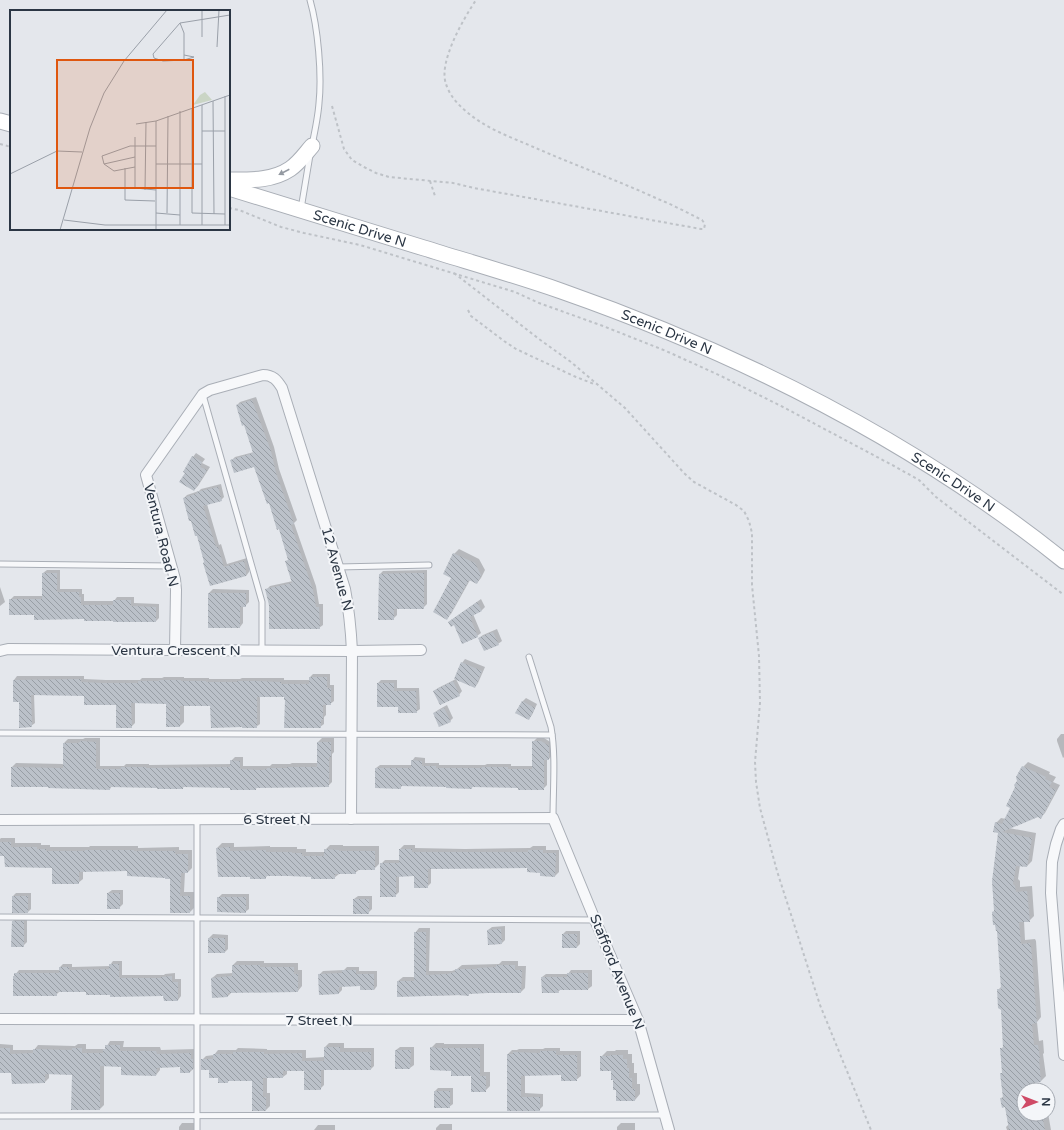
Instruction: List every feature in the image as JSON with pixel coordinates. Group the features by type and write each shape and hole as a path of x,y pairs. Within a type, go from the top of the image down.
{"main road":[{"path":"0,121 10,124"},
{"path":"230,180 258,180 281,174 292,168 312,146"},
{"name":"Scenic Drive N","path":"230,188 503,272 560,291 615,311 720,354 850,418 895,445 989,506 1064,561"}],"street":[{"name":"12 Avenue N","path":"203,394 210,390 263,375 274,377 282,388 345,588 349,609 352,651 351,819"},
{"name":"Ventura Road N","path":"175,650 175,579 146,475 203,394"},
{"name":"Ventura Crescent N","path":"0,651 8,649 421,650"},
{"name":"6 Street N","path":"0,820 554,818"},
{"name":"Stafford Avenue N","path":"554,818 595,920 638,1020 669,1130"},
{"path":"1064,824 1056,844 1052,862 1051,893 1064,1060"},
{"name":"7 Street N","path":"0,1019 638,1020"}],"lane":[{"path":"301,210 319,102 320,81 317,39 310,0"},
{"path":"203,394 262,602 262,650"},
{"path":"0,564 171,566"},
{"path":"338,567 429,565"},
{"path":"529,657 552,734 554,746 554,818"},
{"path":"0,734 552,734"},
{"path":"198,819 198,1130"},
{"path":"0,918 595,920"},
{"path":"0,1116 665,1115"}],"path":[{"path":"332,106 344,149 352,160 376,173 389,177 453,182 474,188 704,229 705,224 702,220 659,199 556,157 486,125 472,117 461,107 450,94 445,83 445,68 451,46 468,12 476,0"},
{"path":"0,144 10,147"},
{"path":"430,181 435,196"},
{"path":"230,208 239,210 281,227 360,245 515,292 539,303 666,351 721,376 786,408 888,462 918,480 936,497 1064,595"},
{"path":"454,273 539,339 572,362 625,408 694,482 736,505 744,511 750,521 752,533 752,585 759,656 760,703 755,762 756,782 762,815 777,871 820,1005 871,1130"},
{"path":"468,310 471,316 504,342 516,349 576,377 597,385"}],"building":[{"path":"252,400 271,451 276,473 294,524 291,525 313,590 316,607 319,607 320,629 269,629 269,605 265,589 292,583 285,561 288,560 279,529 277,530 269,503 267,504 254,467 234,473 230,460 253,453 244,425 242,426 236,405"},
{"path":"192,456 202,462 200,467 207,470 194,491 179,482 185,473 183,472"},
{"path":"218,487 222,501 203,506 224,567 244,561 246,576 210,586 197,536 195,536 191,521 189,521 183,498 198,493 196,492"},
{"path":"453,553 475,563 481,575 477,584 469,580 447,620 433,612 451,578 443,574"},
{"path":"42,573 57,573 57,592 79,592 79,597 81,597 81,605 113,605 113,600 131,600 131,606 156,607 156,622 84,621 84,619 34,620 34,615 9,615 9,599 42,599"},
{"path":"424,573 424,609 394,609 394,620 378,620 379,574"},
{"path":"208,593 246,593 246,607 240,607 240,628 208,628"},
{"path":"477,602 482,611 470,617 478,637 462,644 454,625 451,627 448,622"},
{"path":"493,632 499,645 484,651 478,638"},
{"path":"461,662 482,671 475,688 454,679"},
{"path":"309,677 327,677 327,688 331,688 331,705 323,705 323,720 321,720 321,728 284,728 284,697 257,697 257,728 211,728 210,706 180,706 180,727 166,727 166,704 131,703 132,728 116,728 116,705 84,705 84,696 31,695 32,727 19,728 19,702 13,702 13,680 81,679 81,682 102,683 138,683 138,681 159,680 206,682 256,681 281,682 281,684 309,684"},
{"path":"453,681 460,696 440,705 433,691"},
{"path":"377,683 394,683 394,691 416,691 417,713 398,713 398,707 377,707"},
{"path":"522,701 535,708 529,720 515,713"},
{"path":"444,708 451,722 439,727 433,713"},
{"path":"81,741 96,742 96,769 121,769 121,767 230,767 230,760 240,761 240,769 262,770 267,768 317,767 317,742 331,742 331,757 329,757 329,787 256,788 256,790 230,790 230,788 183,787 183,789 157,789 110,787 110,790 11,787 11,767 63,768 63,743 78,743"},
{"path":"532,741 541,741 549,746 549,760 544,760 544,790 518,790 518,788 472,787 472,789 401,786 401,789 375,788 375,768 411,768 411,760 422,761 422,766 436,766 436,768 508,767 508,769 532,769"},
{"path":"1022,766 1046,777 1045,779 1052,782 1049,787 1056,790 1041,819 1038,817 1002,832 1032,838 1027,867 1016,866 1013,884 1016,892 1027,891 1030,922 1019,922 1021,944 1030,943 1031,946 1037,1023 1032,1024 1034,1045 1038,1045 1041,1082 1016,1082 1016,1122 1044,1122 1045,1130 1009,1130 1005,1107 1002,1108 1000,1098 1003,1098 1000,1073 1002,1073 1000,1048 1003,1048 1001,1010 998,1008 997,989 1001,989 997,931 995,925 993,925 992,912 994,911 992,881 998,833 993,832 995,822 1002,824 1010,808 1006,806 1015,787 1014,785 1017,781 1016,777"},
{"path":"0,842 11,842 11,847 37,847 37,849 46,849 46,851 134,850 175,851 175,854 188,854 188,873 181,873 180,896 190,896 190,913 170,913 170,879 127,876 127,871 79,872 79,884 52,884 52,868 5,867 4,856 0,856"},
{"path":"230,847 230,851 266,850 266,852 302,853 302,856 324,856 324,849 339,851 375,851 375,870 356,870 356,874 335,874 335,879 311,879 311,877 288,876 266,876 266,879 250,879 250,877 218,877 216,848"},
{"path":"399,849 412,849 412,852 528,852 528,850 543,850 543,853 556,853 555,877 540,876 540,873 527,872 527,868 428,869 428,888 414,888 414,876 396,877 396,897 380,897 380,863 399,863"},
{"path":"107,893 120,893 120,909 107,909"},
{"path":"12,896 28,896 28,913 12,913"},
{"path":"217,897 246,897 246,913 217,912"},
{"path":"353,899 369,899 369,914 353,914"},
{"path":"12,921 24,921 24,947 11,947"},
{"path":"501,929 502,944 488,945 487,930"},
{"path":"414,932 426,932 426,975 447,974 455,972 455,969 477,969 496,967 496,965 515,965 515,970 522,970 521,993 469,994 469,996 397,997 397,981 414,981"},
{"path":"562,934 577,934 577,948 562,948"},
{"path":"208,938 225,938 225,953 208,953"},
{"path":"109,964 119,964 119,978 161,978 172,976 172,982 178,982 178,1001 164,1001 163,996 110,997 110,995 86,995 86,992 57,992 57,996 13,996 14,973 59,973 59,967 69,967 69,970 109,969"},
{"path":"232,965 294,967 294,974 298,974 298,992 228,993 228,997 212,998 211,978 232,976"},
{"path":"342,970 356,970 356,974 374,974 374,990 360,990 360,986 339,987 339,994 319,995 318,974 342,973"},
{"path":"567,973 588,973 588,990 558,990 559,993 542,993 541,977 567,977"},
{"path":"105,1045 120,1045 120,1051 156,1051 157,1054 191,1053 191,1059 193,1059 193,1070 190,1070 190,1073 180,1073 180,1067 157,1068 156,1076 121,1075 121,1067 100,1066 100,1110 71,1110 72,1075 45,1074 45,1083 12,1084 11,1073 0,1073 0,1048 10,1048 10,1054 33,1053 33,1049 72,1050 72,1048 82,1048 82,1053 103,1053"},
{"path":"324,1047 340,1047 340,1052 371,1052 371,1070 321,1070 321,1090 304,1090 304,1071 283,1071 283,1078 263,1078 263,1097 266,1097 266,1111 252,1111 252,1081 228,1081 228,1083 218,1083 218,1078 209,1078 209,1070 201,1070 201,1059 213,1059 213,1054 233,1054 233,1052 264,1052 264,1054 302,1053 302,1061 324,1061"},
{"path":"430,1047 480,1048 480,1076 486,1076 486,1092 471,1092 471,1076 451,1076 451,1071 430,1070"},
{"path":"395,1050 411,1050 410,1069 395,1069"},
{"path":"540,1051 556,1051 556,1055 577,1055 577,1081 561,1081 561,1075 521,1076 521,1097 540,1097 540,1111 507,1111 507,1054 513,1054 513,1052 540,1053"},
{"path":"623,1055 623,1059 627,1059 629,1078 632,1078 632,1089 635,1089 635,1101 616,1101 616,1090 613,1090 611,1071 600,1071 600,1056"},
{"path":"434,1091 450,1091 450,1108 434,1108"}]}
